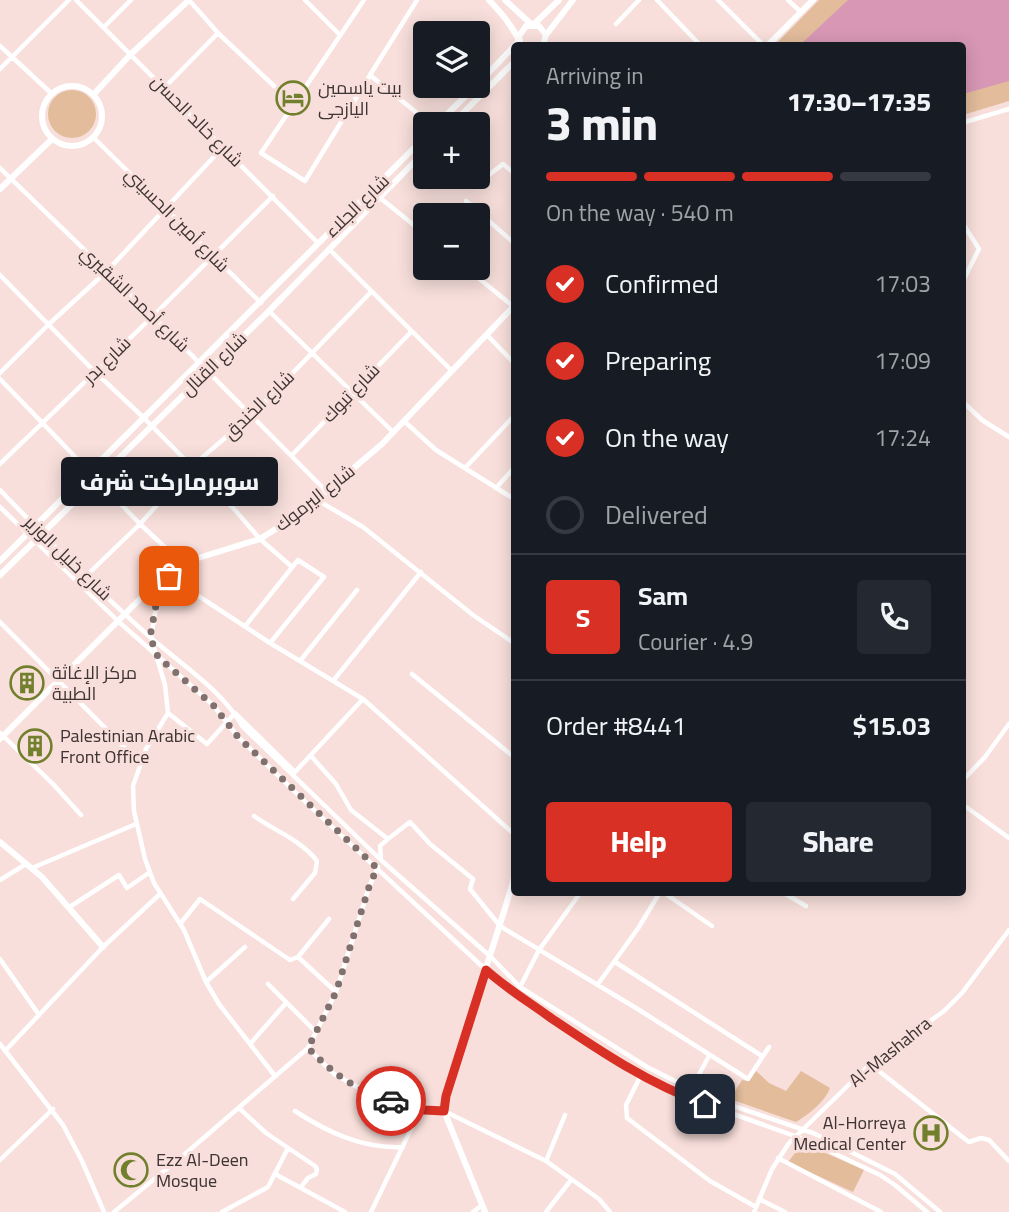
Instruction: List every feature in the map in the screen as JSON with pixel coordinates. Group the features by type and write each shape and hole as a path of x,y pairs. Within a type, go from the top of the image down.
{"street":[{"path":"0,69 69,0"},
{"name":"شارع خالد الحسن","path":"76,0 318,243"},
{"path":"104,27 131,0"},
{"path":"94,94 130,55 189,0 218,33 274,86"},
{"path":"305,0 340,35"},
{"path":"364,0 261,153 305,181 417,0"},
{"path":"489,0 520,40"},
{"path":"505,0 533,24 542,28 545,42"},
{"path":"520,40 523,28 533,24 558,0"},
{"path":"545,42 573,0"},
{"path":"616,24 639,0"},
{"path":"657,0 697,42"},
{"path":"718,0 761,42"},
{"path":"788,0 801,12"},
{"path":"769,42 813,0"},
{"path":"163,88 218,33"},
{"path":"0,46 51,93"},
{"path":"490,71 511,49"},
{"path":"464,112 511,65"},
{"path":"370,75 416,112"},
{"path":"72,85 83,87 94,94 101,106 102,116 101,125 93,137 83,144 72,146 52,139 45,130 41,116 45,101 51,93 72,85"},
{"path":"450,112 464,98"},
{"path":"966,122 1009,109"},
{"name":"شارع أمين الحسيني","path":"93,137 261,303"},
{"path":"0,189 52,139"},
{"path":"0,373 107,271 223,147"},
{"name":"شارع الجلاء","path":"318,243 413,149"},
{"name":"شارع القنال","path":"0,575 269,310 413,162"},
{"path":"490,174 503,164 511,171"},
{"name":"شارع أحمد الشقيري","path":"0,168 153,316 326,491"},
{"name":"شارع بدر","path":"0,464 272,196"},
{"path":"379,196 413,224"},
{"path":"466,201 511,240"},
{"path":"966,228 979,249 966,275"},
{"name":"شارع القنال","path":"0,561 261,303 318,243"},
{"path":"329,248 452,372"},
{"path":"0,275 94,372 145,418 236,510 260,539 292,567"},
{"path":"481,280 511,304"},
{"name":"شارع الخندق","path":"87,576 140,524 191,467 252,415 371,292"},
{"name":"شارع اليرموك","path":"1,736 182,563 260,539 316,500 393,433 511,309"},
{"path":"269,310 393,433"},
{"name":"شارع تبوك","path":"292,454 411,332"},
{"path":"488,336 511,360"},
{"path":"0,379 140,524 182,563"},
{"path":"966,405 982,420 1009,437"},
{"path":"465,468 511,419"},
{"path":"404,421 436,450 511,497"},
{"path":"495,488 511,471"},
{"name":"شارع خليل الوزير","path":"0,489 35,527 150,637 209,685 235,713 243,727 381,860 520,986 647,1067 691,1088 805,1130 895,1174 940,1212"},
{"path":"316,500 363,527 473,615 511,641"},
{"name":"شارع خليل الوزير","path":"0,507 119,622 214,706 238,737 287,785 499,982 641,1075 680,1095 795,1137 880,1174 927,1212"},
{"path":"246,625 298,560 324,577 270,643"},
{"path":"332,681 421,572"},
{"path":"275,1076 230,1020 206,982 180,924 160,894 150,872 136,824 133,786 146,748 168,713 165,685 150,637 165,577 363,699 511,831"},
{"path":"300,661 357,590"},
{"path":"0,622 141,764"},
{"path":"412,674 511,755"},
{"path":"168,713 207,744 235,713 295,772 363,699"},
{"path":"966,777 985,757 1009,724"},
{"path":"1,736 54,784 81,815"},
{"path":"311,756 336,784 351,810 388,839"},
{"path":"966,807 1009,838"},
{"path":"254,816 276,831 289,836 317,861 315,873 293,899"},
{"path":"114,1212 308,1048 336,992 369,887 381,860 380,846 410,822 430,844 473,879 470,889 500,926 748,1079 769,1047"},
{"path":"0,880 136,824"},
{"path":"0,842 29,866 103,947"},
{"path":"67,908 119,875 127,888 150,872"},
{"path":"473,1212 483,1208 444,1111 446,1096 511,888"},
{"path":"5,1051 103,947 160,894"},
{"path":"520,986 539,950 578,896"},
{"path":"598,984 658,896"},
{"path":"667,896 712,926"},
{"path":"789,896 806,905"},
{"path":"180,924 200,899 290,960 298,957 329,919"},
{"name":"Al-Mashahra","path":"755,1209 778,1158 795,1137 870,1064 944,1011 962,993 1009,930"},
{"path":"206,982 244,947"},
{"path":"298,957 336,992"},
{"path":"0,959 38,1015"},
{"path":"615,962 762,1056"},
{"path":"268,984 316,1032"},
{"path":"250,1044 286,1003"},
{"path":"0,1044 52,1109 82,1161 104,1212"},
{"path":"308,1048 334,1074 355,1087 424,1110 444,1111 546,1161 599,1199 610,1212"},
{"path":"691,1088 709,1056"},
{"path":"870,1064 969,1142 981,1138 989,1140 1009,1161"},
{"path":"641,1075 626,1105 627,1118 710,1181 755,1209"},
{"path":"239,1108 266,1133 317,1169 316,1174 301,1187"},
{"path":"0,1160 52,1109"},
{"path":"371,1212 413,1125 424,1110"},
{"path":"295,1111 336,1135 386,1148 403,1147"},
{"path":"546,1161 565,1115"},
{"path":"222,1212 268,1187 288,1148"},
{"path":"778,1158 881,1212"},
{"path":"275,1174 345,1212"},
{"path":"546,1212 571,1180"},
{"path":"760,1199 785,1212"}],"shaded area":[{"path":"819,0 1009,0 1009,101 966,114 966,42 778,42"},
{"path":"848,0 1009,0 1009,81 966,93 966,42 803,42"},
{"path":"72,90 89,97 96,114 89,131 72,138 55,131 48,114 55,97"},
{"path":"755,1070 769,1083 786,1091 801,1071 830,1088 820,1103 796,1122 730,1099 742,1080 748,1081"},
{"path":"803,1143 864,1170 853,1192 788,1162"}],"way so far":[{"path":"169,576 161,578 150,637 158,657 214,706 238,737 377,868 336,992 308,1048 334,1074 355,1087 391,1101"}],"place":[{"name":"بيت ياسمين اليازجى","path":"293,98"},
{"name":"سوبرماركت شرف","path":"169,576"},
{"name":"مركز الإغاثة الطبية","path":"27,683"},
{"name":"Palestinian Arabic Front Office","path":"35,746"},
{"name":"Al-Horreya Medical Center","path":"931,1133"},
{"name":"Ezz Al-Deen Mosque","path":"131,1170"}],"route":[{"path":"391,1101 424,1110 444,1111 470,1015 486,970 499,982 581,1038 641,1075 680,1095 705,1104"}]}
